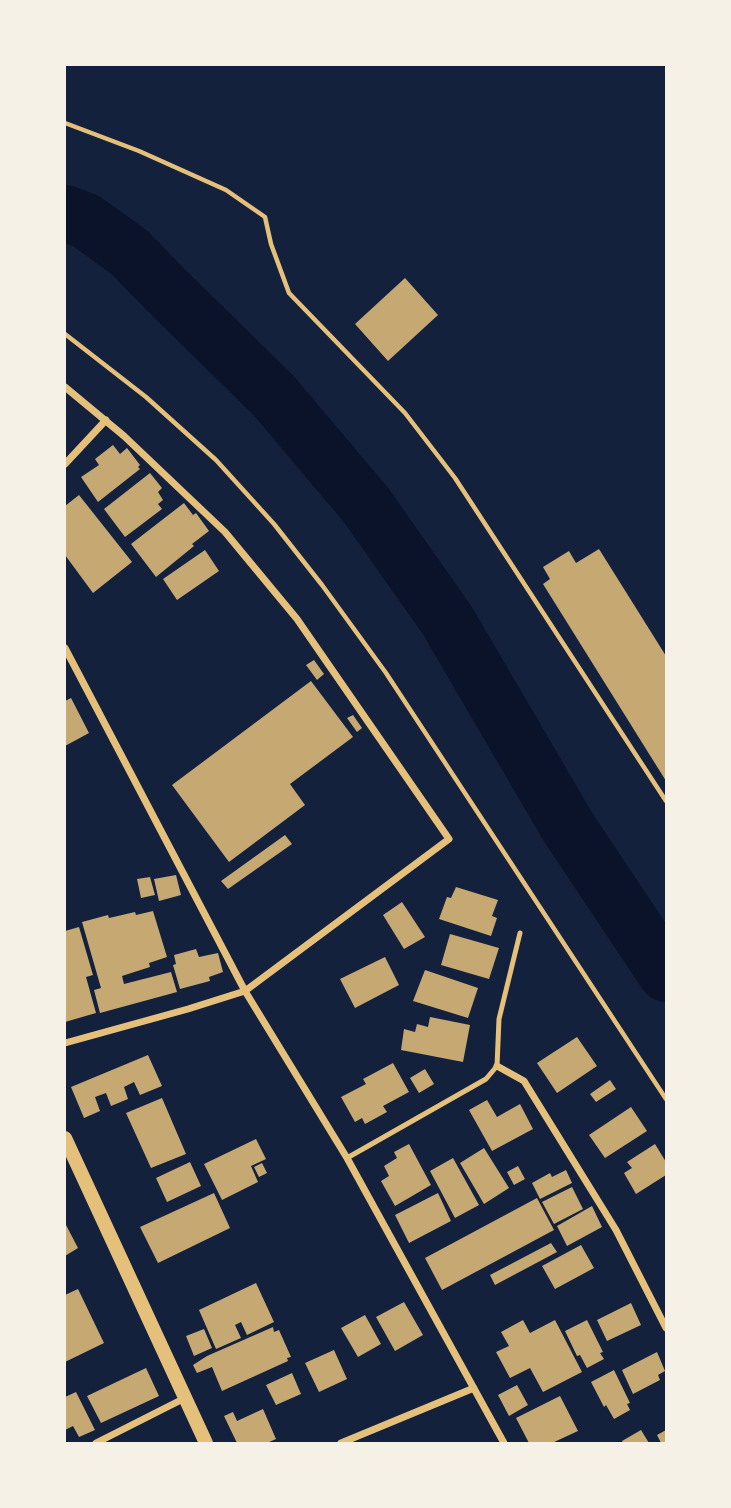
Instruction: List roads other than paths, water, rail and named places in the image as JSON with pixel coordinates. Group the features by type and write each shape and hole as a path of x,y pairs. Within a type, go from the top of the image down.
{"main road":[{"path":"65,1138 206,1443"}],"street":[{"path":"65,387 124,436 225,532 297,620 449,839 245,991 65,1043"},
{"path":"65,464 106,420"},
{"path":"65,648 245,991 347,1158 504,1443"},
{"path":"497,1066 524,1081 616,1230 666,1328"},
{"path":"341,1443 474,1388"},
{"path":"96,1443 185,1398"}],"lane":[{"path":"347,1158 486,1079 497,1066 499,1018 520,933"}],"waterway":[{"path":"65,213 86,221 129,252 274,396 366,505 447,620 568,827 666,974"}]}
